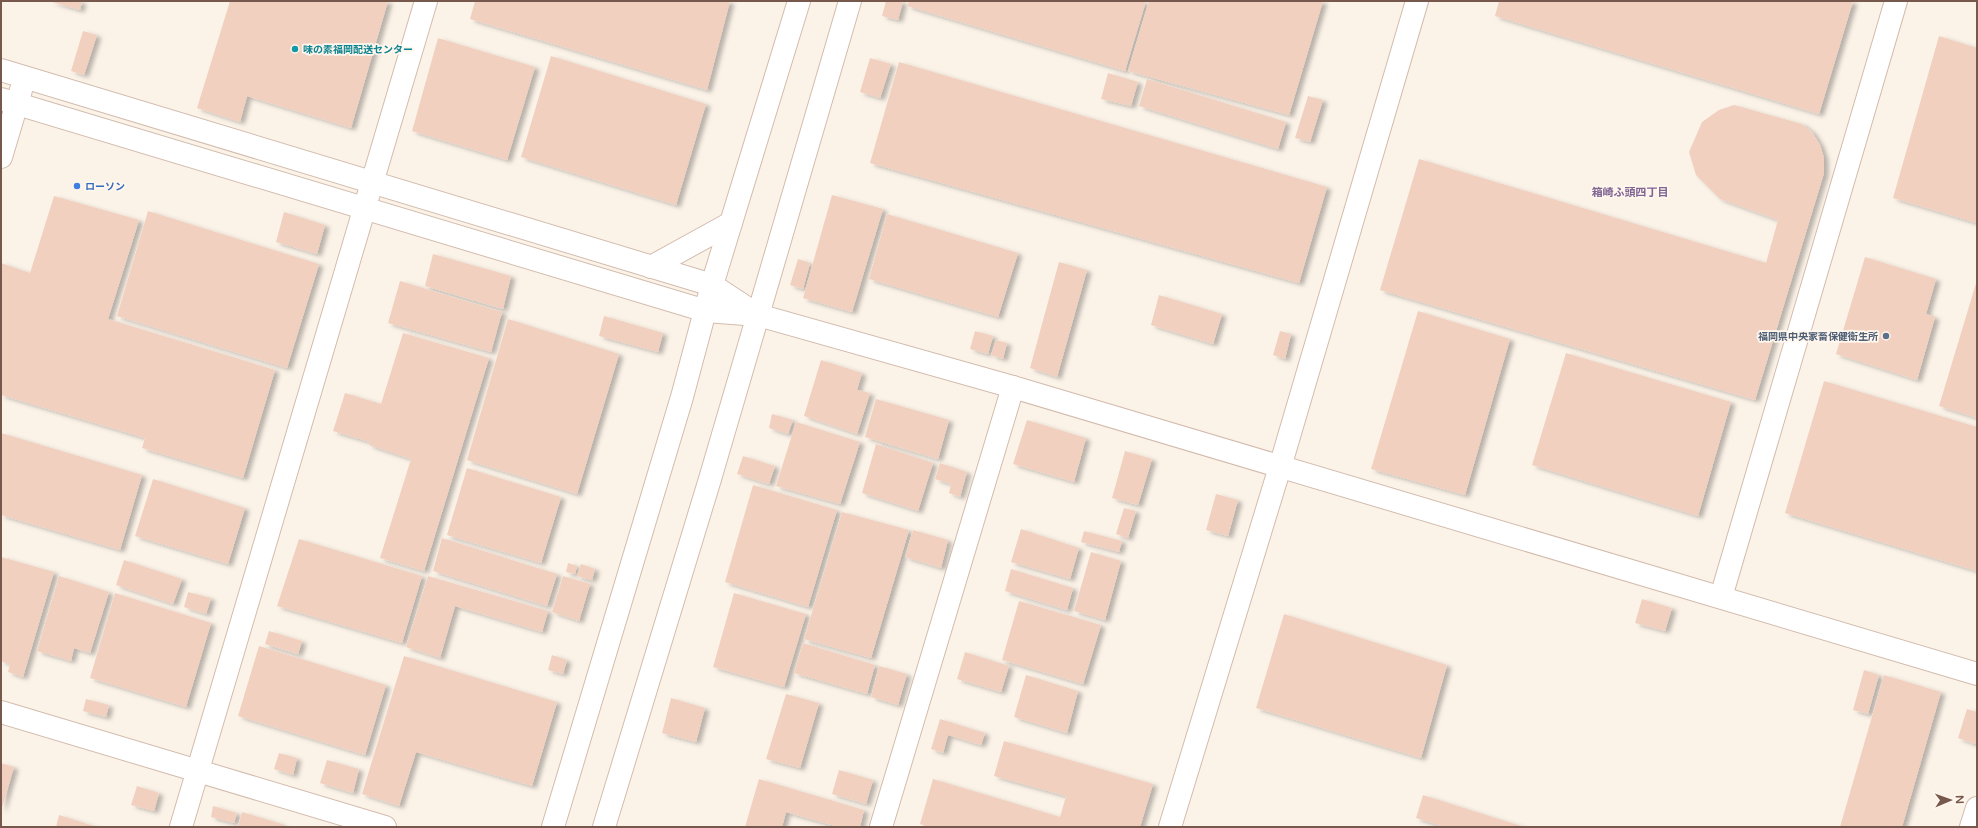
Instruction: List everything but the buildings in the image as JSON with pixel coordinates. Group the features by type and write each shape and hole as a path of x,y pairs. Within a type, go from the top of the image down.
{"street":[{"path":"181,827 371,182 426,1"},
{"path":"553,827 706,311 712,285 799,1"},
{"path":"604,827 758,315 850,1"},
{"path":"1170,827 1280,467 1417,1"},
{"path":"1721,597 1896,1"},
{"path":"1,70 712,285 758,315"},
{"path":"1,158 9,101 25,77"},
{"path":"9,101 706,311 758,315 1013,387 1977,674"},
{"path":"651,267 731,223"},
{"path":"881,827 1013,387"},
{"path":"1,712 385,827"},
{"path":"1971,827 1977,808"}],"place":[{"name":"味の素福岡配送センター","path":"295,49"},
{"name":"ローソン","path":"77,186"},
{"name":"福岡県中央家畜保健衛生所","path":"1886,336"}],"district":[{"name":"箱崎ふ頭四丁目","path":"1630,192"}]}
